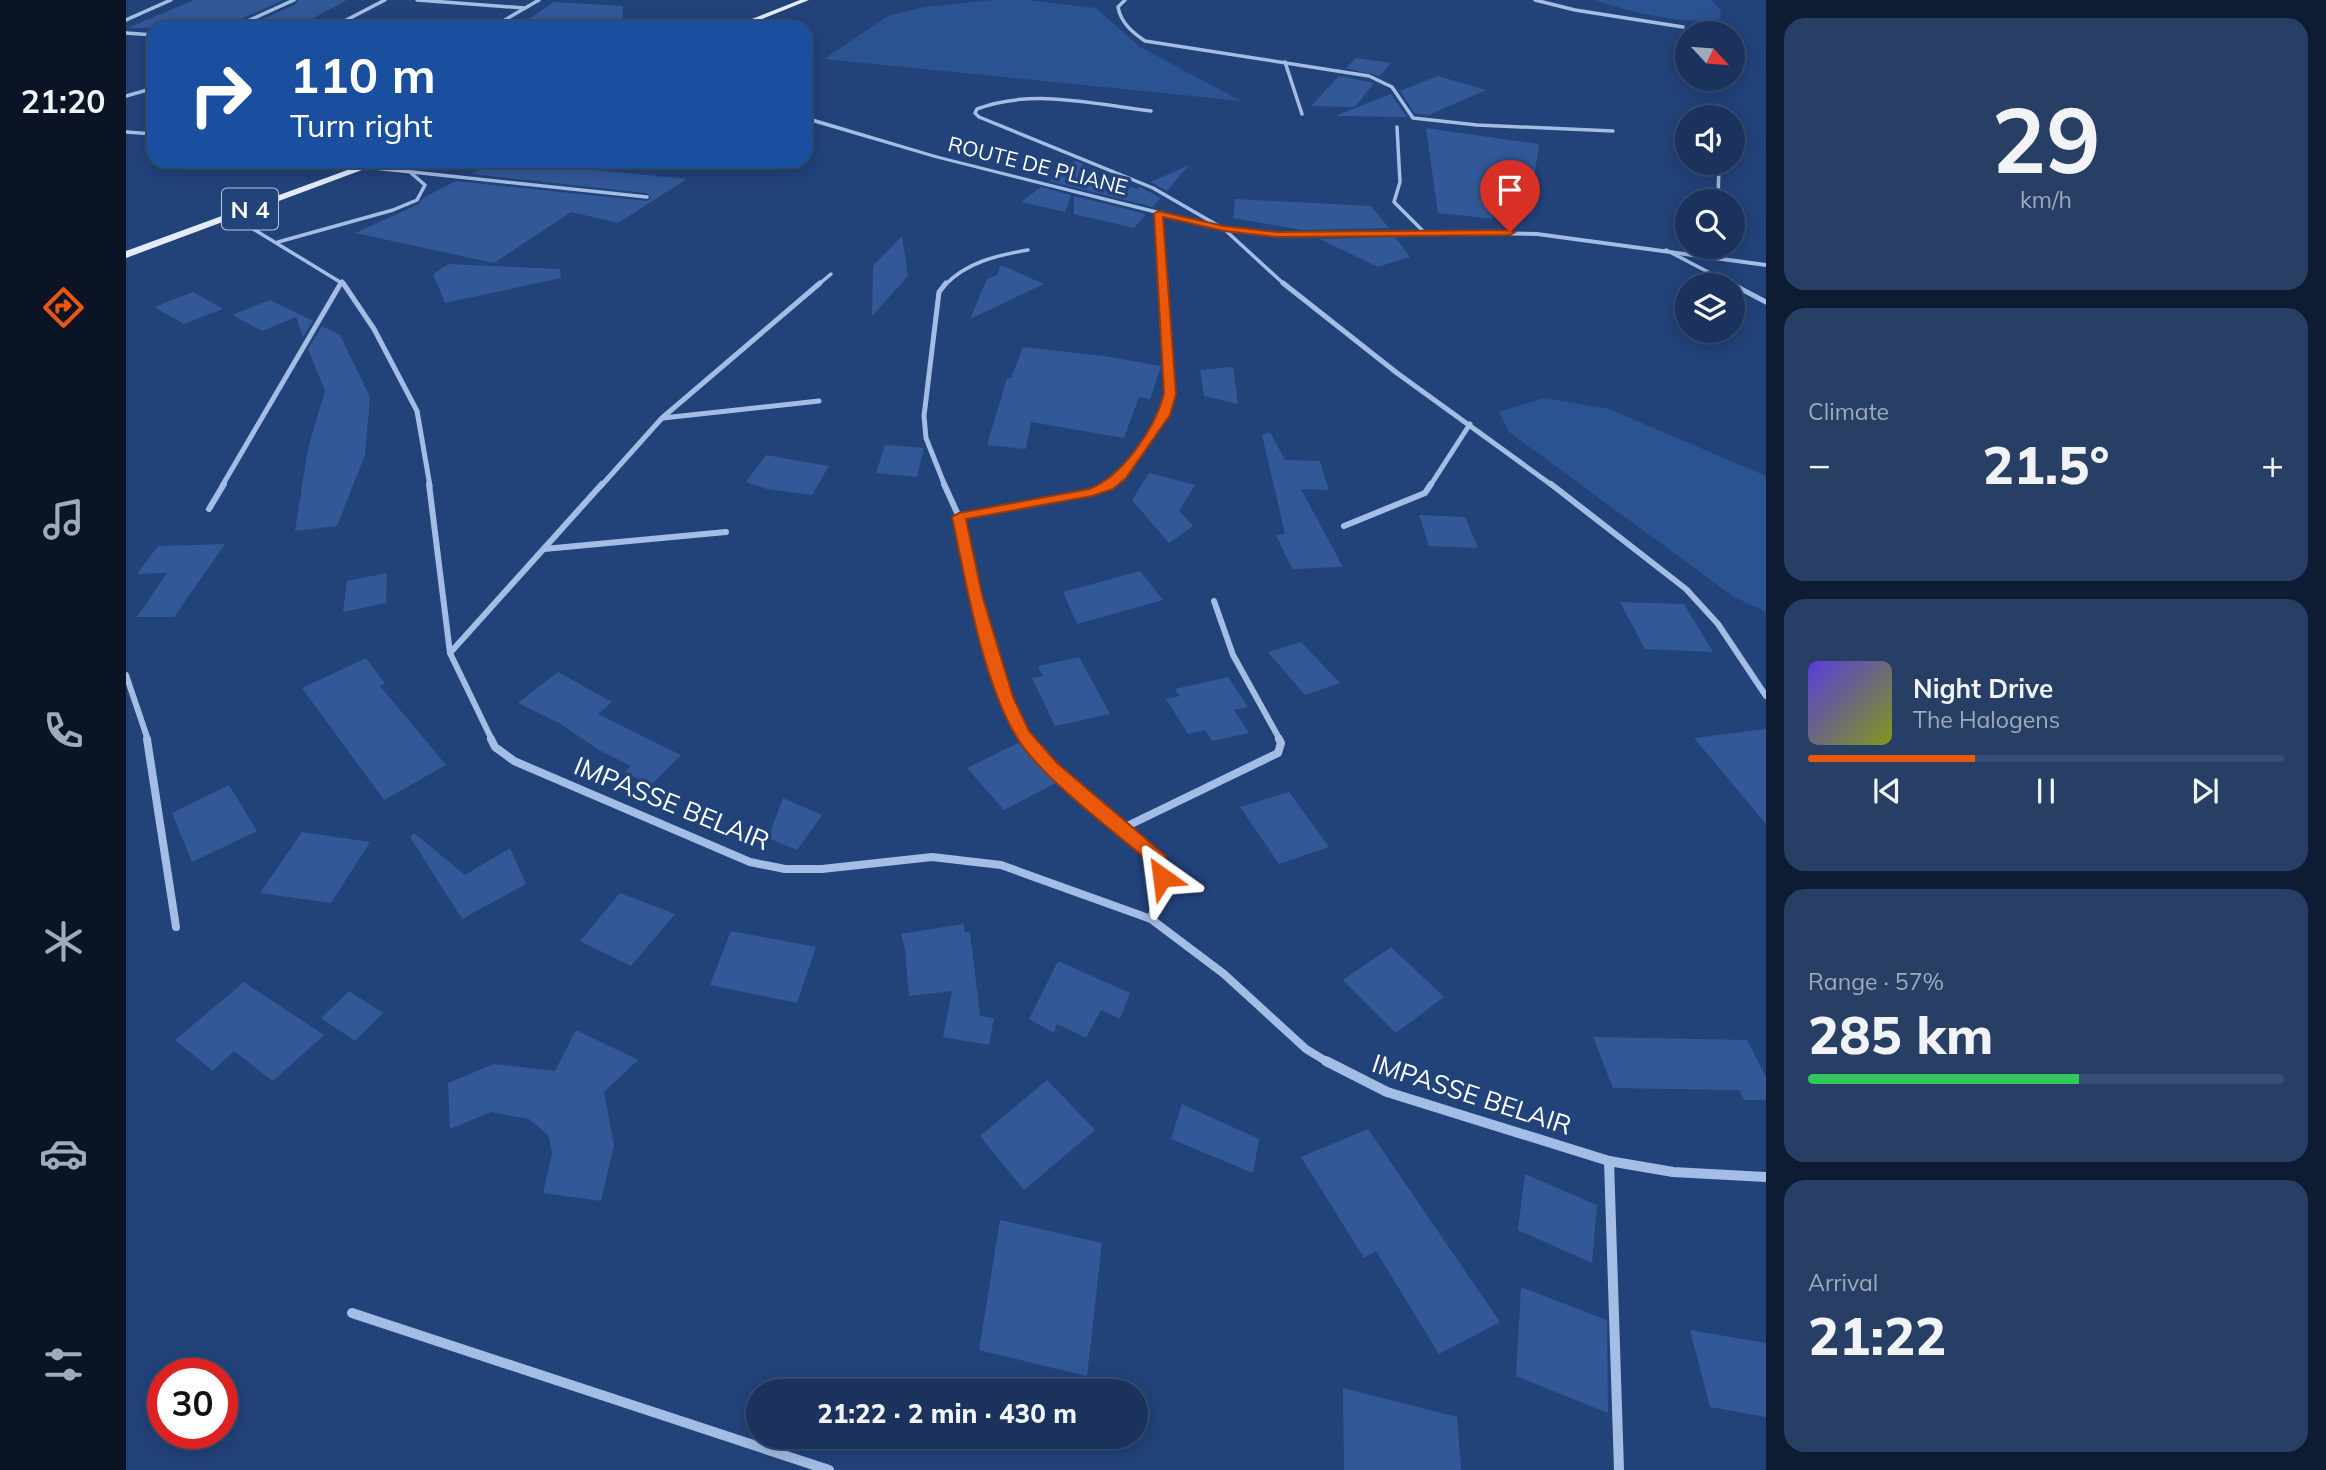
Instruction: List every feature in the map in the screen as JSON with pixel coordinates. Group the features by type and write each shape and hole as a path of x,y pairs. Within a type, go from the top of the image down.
{"main road":[{"path":"751,21 806,0"},
{"name":"N 4","path":"126,255 357,168"}],"street":[{"path":"126,20 171,0"},
{"path":"248,21 294,0"},
{"path":"344,21 384,0"},
{"path":"417,0 526,8"},
{"path":"503,21 539,0"},
{"path":"1125,0 1118,7 1119,13 1126,27 1145,41 1378,78 1396,89 1413,118 1490,126 1613,131"},
{"path":"1535,0 1575,10 1675,26"},
{"path":"126,33 147,34"},
{"path":"1285,62 1302,114"},
{"path":"126,96 147,90"},
{"path":"1151,111 1024,99 991,101 975,113 979,117 1153,188 1224,229 1291,290 1397,373 1470,424 1686,589 1718,624 1766,696"},
{"name":"ROUTE DE PLIANE","path":"812,120 937,157 1224,229 1300,235 1424,232 1537,234 1675,251"},
{"path":"1396,127 1400,182 1394,202 1424,232"},
{"path":"126,132 147,134"},
{"path":"392,168 647,197"},
{"path":"278,242 393,210 417,200 425,185 410,172"},
{"path":"959,517 1092,493 1108,486 1121,475 1164,415 1170,394 1158,214"},
{"name":"IMPASSE BELAIR","path":"232,216 342,281 374,329 417,411 424,440 450,653 495,747 514,761 751,862 785,869 822,869 932,857 968,859 1001,865 1151,919 1224,974 1306,1049 1344,1072 1387,1092 1609,1161 1673,1172 1766,1177"},
{"path":"1028,250 985,258 949,279 939,292 925,427 933,461 959,517 975,595 1005,697 1023,734 1051,767 1159,860 1162,877 1151,919"},
{"path":"1666,250 1766,302"},
{"name":"ROUTE DE PLIANE","path":"1724,259 1766,265"},
{"path":"450,653 662,418 831,274"},
{"path":"209,509 342,281"},
{"path":"662,418 819,401"},
{"path":"1344,526 1425,493 1470,424"},
{"path":"544,549 726,532"},
{"path":"1121,829 1278,752 1281,748 1281,743 1233,655 1214,601"},
{"path":"126,676 151,749 176,927"},
{"path":"1609,1161 1619,1470"},
{"path":"352,1312 829,1470"}],"shaded area":[{"path":"993,0 1026,0 1096,8 1140,47 1241,101 824,59 888,16 924,7"},
{"path":"1595,0 1711,0 1721,11 1720,19 1673,19"},
{"path":"1544,398 1609,409 1766,476 1766,612 1734,597 1509,432 1499,412"}],"building":[{"path":"194,0 283,0 237,21 147,21 147,28 128,28"},
{"path":"298,0 347,0 308,21 258,21 296,4"},
{"path":"554,2 623,6 622,21 526,21"},
{"path":"1356,58 1391,63 1380,76 1346,68"},
{"path":"1339,76 1374,83 1355,107 1311,106"},
{"path":"1438,76 1486,90 1429,115 1415,114 1400,91"},
{"path":"1391,94 1407,117 1337,116 1337,115"},
{"path":"1426,128 1539,144 1529,213 1492,208 1493,219 1438,213"},
{"path":"1076,161 1083,164 1081,169 1137,189 1140,187 1161,198 1153,207 1049,181"},
{"path":"1189,165 1167,191 1151,182"},
{"path":"483,168 587,168 687,179 618,223 571,212 494,263 355,233 419,204 423,198 456,181 647,201 651,198 647,193 471,174"},
{"path":"1041,187 1071,195 1065,212 1021,202"},
{"path":"1074,196 1146,214 1134,228 1074,214"},
{"path":"1235,199 1371,206 1389,228 1302,230 1233,218"},
{"path":"902,236 908,276 872,316 873,266"},
{"path":"1395,237 1410,257 1378,267 1320,239"},
{"path":"449,264 560,269 561,278 445,303 433,274"},
{"path":"1001,265 1044,284 970,319 987,279 997,275"},
{"path":"193,292 223,309 184,324 154,307"},
{"path":"270,300 313,321 303,337 296,317 262,331 232,315"},
{"path":"322,326 340,335 370,397 365,455 337,526 295,531 308,448 325,391 308,349"},
{"path":"1023,347 1104,356 1161,366 1150,399 1139,397 1124,438 1031,422 1026,449 987,445 1007,378 1011,378"},
{"path":"1233,367 1238,404 1204,396 1200,370"},
{"path":"1270,432 1285,460 1320,461 1329,490 1301,489 1343,567 1292,569 1276,535 1285,534 1262,435"},
{"path":"885,445 924,448 917,477 876,473"},
{"path":"766,455 829,466 812,495 767,489 746,482"},
{"path":"1149,473 1195,485 1179,511 1193,526 1169,543 1132,500"},
{"path":"1419,515 1465,517 1478,548 1429,546"},
{"path":"225,544 174,617 137,617 167,573 137,574 158,546"},
{"path":"1140,571 1163,600 1077,624 1063,592"},
{"path":"387,573 386,603 343,612 347,581"},
{"path":"1620,602 1684,604 1713,652 1645,649"},
{"path":"1301,642 1340,683 1305,695 1268,652"},
{"path":"1079,657 1110,714 1055,726 1032,678 1043,676 1038,666"},
{"path":"366,658 385,684 380,686 446,765 384,800 302,688"},
{"path":"558,672 612,702 598,714 681,755 651,785 625,772 631,766 599,750 559,723 518,703"},
{"path":"1228,677 1248,707 1234,710 1249,733 1212,741 1205,730 1188,734 1166,699 1180,696 1175,689"},
{"path":"1766,729 1766,824 1694,738"},
{"path":"1020,742 1058,782 1004,810 967,768"},
{"path":"229,785 257,831 192,862 172,813"},
{"path":"1289,792 1329,847 1279,864 1240,807"},
{"path":"783,798 822,815 797,850 768,838"},
{"path":"302,832 370,842 331,903 260,893"},
{"path":"414,833 465,875 510,848 526,884 462,919 410,837"},
{"path":"620,893 675,914 631,966 580,941"},
{"path":"963,924 965,932 970,932 980,1016 994,1018 989,1045 943,1037 952,991 909,996 901,934"},
{"path":"731,931 816,947 797,1003 710,985"},
{"path":"1391,947 1444,997 1396,1033 1343,980"},
{"path":"1058,961 1130,993 1120,1019 1101,1010 1086,1038 1057,1024 1054,1033 1029,1019"},
{"path":"244,982 324,1035 273,1081 234,1051 213,1071 175,1040"},
{"path":"349,991 383,1013 355,1041 321,1018"},
{"path":"576,1030 638,1060 604,1092 614,1145 601,1201 543,1193 552,1154 550,1143 548,1135 529,1119 491,1112 450,1129 448,1083 494,1064 555,1071"},
{"path":"1593,1037 1747,1040 1766,1077 1766,1100 1744,1100 1739,1090 1613,1088"},
{"path":"1047,1080 1095,1130 1024,1190 980,1136"},
{"path":"1182,1104 1259,1139 1253,1173 1171,1139"},
{"path":"1368,1129 1500,1322 1439,1354 1376,1251 1364,1258 1301,1157"},
{"path":"1525,1174 1597,1205 1592,1263 1518,1230"},
{"path":"1000,1220 1102,1243 1087,1376 979,1350"},
{"path":"1521,1287 1607,1320 1608,1413 1516,1376"},
{"path":"1690,1330 1766,1343 1766,1417 1710,1407"},
{"path":"1343,1388 1457,1417 1461,1470 1344,1470"}],"route":[{"path":"1162,877 1159,860 1051,767 1023,734 1005,697 975,595 959,517 1092,493 1108,486 1121,475 1164,415 1170,394 1158,214 1253,233 1300,235 1510,232"}]}
